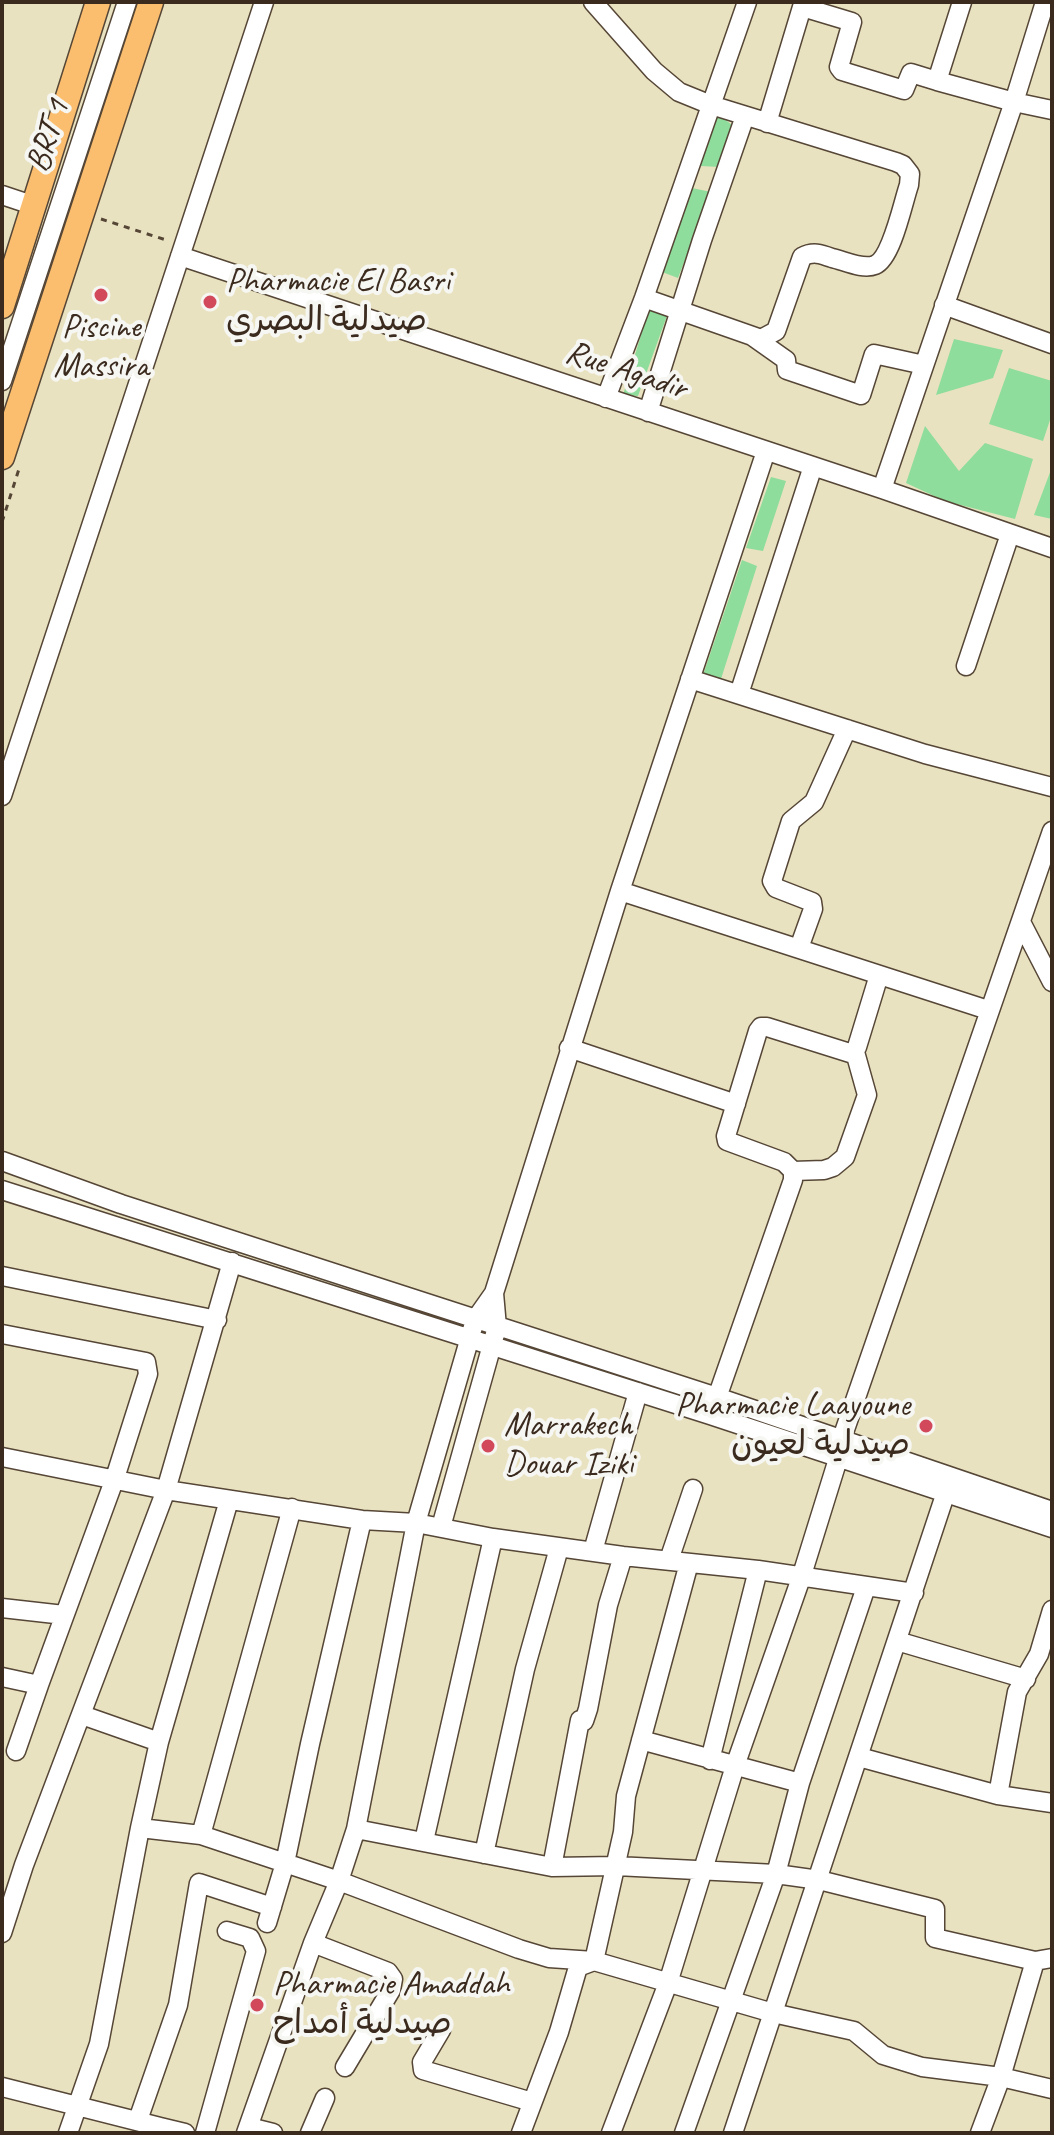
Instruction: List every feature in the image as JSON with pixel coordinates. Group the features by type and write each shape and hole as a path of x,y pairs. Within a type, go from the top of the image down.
{"main road":[{"path":"2,306 98,2"},
{"path":"2,457 151,2"}],"street":[{"name":"BRT 1","path":"2,381 127,2"},
{"path":"2,796 264,2"},
{"path":"593,2 669,85 711,105 896,162 910,174 889,250 882,261 874,266 863,266 810,253 802,257 776,331 761,339 644,298"},
{"path":"606,398 747,2"},
{"path":"937,81 962,2"},
{"path":"882,489 1045,2"},
{"path":"767,123 802,7 852,22 839,67 842,71 904,90 911,73 1052,110"},
{"path":"648,412 745,116"},
{"path":"2,195 35,206"},
{"name":"Rue Agadir","path":"182,250 606,398 1052,548"},
{"path":"944,305 1052,344"},
{"path":"749,335 786,360 787,370 861,395 874,354 924,365"},
{"path":"273,2133 248,2130 356,1829 416,1523 469,1339 475,1320 494,1293 569,1048 766,451"},
{"path":"739,694 813,466"},
{"path":"966,666 1010,534"},
{"path":"690,679 925,754 1052,787"},
{"path":"799,948 813,909 812,902 779,890 772,881 791,821 814,802 847,729"},
{"path":"611,2133 668,1983 735,1766 801,1578 840,1450 988,1010 1050,842"},
{"path":"620,891 988,1010"},
{"path":"1021,922 1052,982"},
{"path":"793,1171 824,1170 839,1164 845,1157 867,1095 855,1052 879,975"},
{"path":"710,1415 793,1180 793,1171 784,1162 727,1141 761,1027 850,1055 855,1052"},
{"path":"569,1048 736,1104"},
{"path":"2,1161 121,1204 717,1397 840,1450"},
{"path":"2,1190 710,1415 840,1450 948,1486 1052,1528"},
{"path":"2,1933 24,1865 166,1490 232,1262"},
{"path":"2,1276 217,1320"},
{"path":"441,1527 497,1327 494,1293"},
{"path":"2,1334 146,1362 148,1374 115,1478 16,1751"},
{"path":"593,1551 638,1392"},
{"path":"2,1457 166,1490 362,1520 416,1523 559,1548 758,1570 914,1593"},
{"path":"948,1486 1052,1511"},
{"path":"733,2133 948,1486"},
{"path":"669,1560 693,1489"},
{"path":"68,2133 99,2044 159,1742 229,1500"},
{"path":"201,1835 292,1508"},
{"path":"138,2120 178,2005 199,1883 270,1915 285,1863 362,1520"},
{"path":"424,1841 493,1538"},
{"path":"484,1854 525,1669 559,1548"},
{"path":"552,1867 580,1720 584,1721 588,1709 608,1605 623,1556"},
{"path":"594,1961 616,1866 626,1796 689,1563"},
{"path":"710,1760 758,1570"},
{"path":"684,2133 776,1874 800,1783 866,1587"},
{"path":"2,1608 64,1615"},
{"path":"998,1795 1017,1692 1039,1654 1052,1610"},
{"path":"897,1641 1026,1679"},
{"path":"2,1677 39,1685"},
{"path":"82,1715 159,1742"},
{"path":"641,1740 800,1783"},
{"path":"859,1757 998,1795 1052,1803"},
{"path":"140,1828 201,1835 339,1881 549,1958 594,1961 773,2013 854,2031 883,2055 922,2067 1001,2077 1052,2089"},
{"path":"356,1829 552,1867 616,1866 776,1874 819,1880 935,1909 935,1938 1043,1959 980,2133"},
{"path":"205,2133 256,1951 250,1938 227,1931"},
{"path":"313,1943 388,1972 393,1979 391,1990 345,2067"},
{"path":"521,2133 559,2032 578,1967 594,1961"},
{"path":"441,2030 422,2062 423,2070 532,2102"},
{"path":"2,2087 138,2120 159,2130 185,2133"},
{"path":"310,2133 325,2098"}],"path":[{"path":"82,213 182,250"}],"green space":[{"path":"718,114 732,125 720,167 700,166"},
{"path":"692,188 711,192 678,278 662,272"},
{"path":"649,308 668,313 638,396 623,395"},
{"path":"954,339 1003,350 993,378 936,395"},
{"path":"1009,368 1052,381 1052,414 1043,441 989,424"},
{"path":"925,426 959,471 985,443 1033,459 1015,519 945,501 906,483"},
{"path":"1052,467 1052,519 1034,515"},
{"path":"771,477 786,481 763,551 746,548"},
{"path":"742,560 757,566 721,679 703,675"}],"place":[{"name":"Piscine Massira","path":"101,295"},
{"name":"Pharmacie El Basri صيدلية البصري","path":"210,302"},
{"name":"Pharmacie Laayoune صيدلية لعيون","path":"926,1426"},
{"name":"Marrakech Douar Iziki","path":"488,1446"},
{"name":"Pharmacie Amaddah صيدلية أمداح","path":"257,2005"}]}
